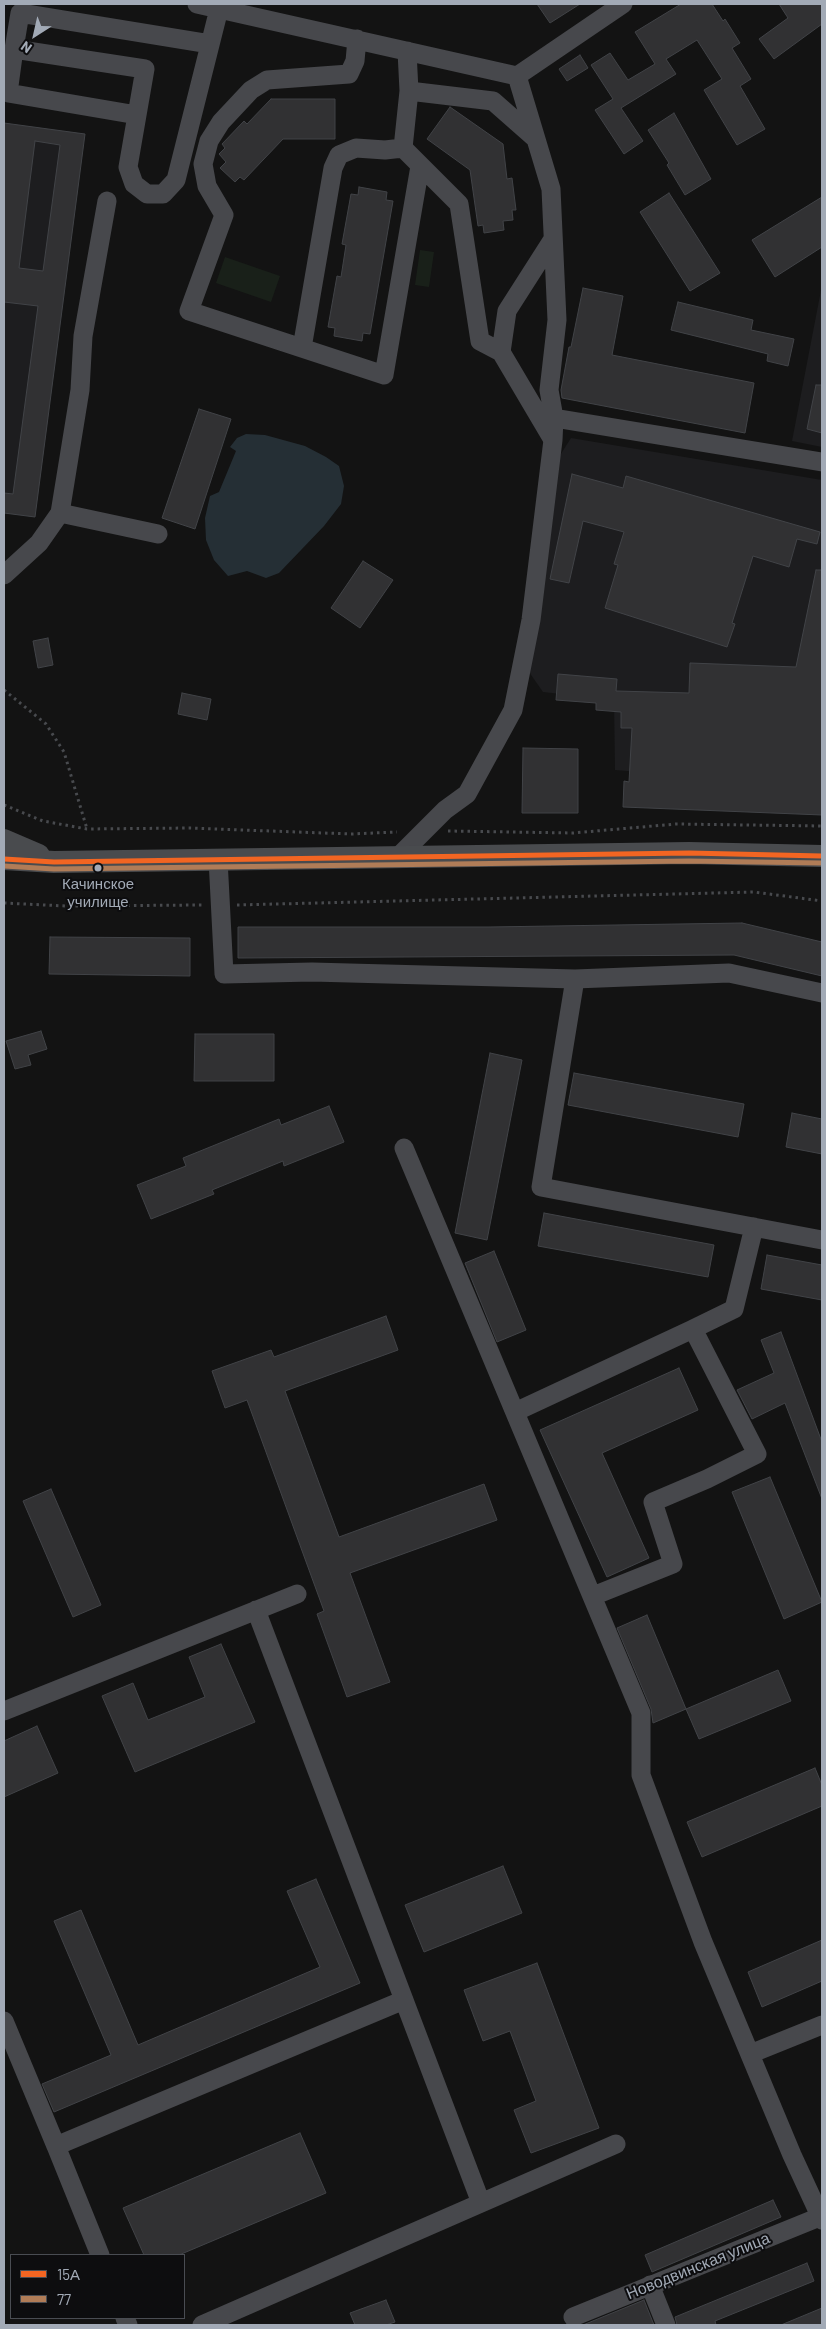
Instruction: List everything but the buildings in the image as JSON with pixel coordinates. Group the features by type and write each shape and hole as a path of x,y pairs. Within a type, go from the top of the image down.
{"main road":[{"path":"4,840 54,862"},
{"path":"4,859 54,862 689,853 822,856"}],"street":[{"path":"197,4 228,8 517,76 623,4"},
{"path":"14,49 145,69 128,167 134,184 147,194 163,194 176,180 210,44 228,8"},
{"path":"137,115 8,93 20,13 210,44"},
{"path":"357,39 355,60 349,74 267,80 251,90 221,122 208,141 203,164 207,186 224,215 190,311 384,375 420,166"},
{"path":"402,148 410,91 407,51"},
{"path":"399,856 445,810 467,794 513,710 531,620 553,440 554,418 549,390 557,320 551,189 517,76"},
{"path":"410,91 493,101 536,138"},
{"path":"302,348 333,168 339,155 356,148 385,150 402,148"},
{"path":"402,148 459,204 480,341 501,352 553,440"},
{"path":"4,575 39,543 60,513 80,390 83,336 107,201"},
{"path":"501,352 507,311 553,238"},
{"path":"554,418 822,462"},
{"path":"60,513 158,534"},
{"path":"218,859 222,905 224,974 312,972 575,979 729,973 822,993"},
{"path":"575,979 541,1187 822,1240"},
{"path":"404,1148 641,1714 641,1775 703,1942 792,2154 815,2184 822,2217"},
{"path":"515,1412 734,1309 754,1227"},
{"path":"593,1596 673,1564 652,1502 707,1479 757,1454 693,1329"},
{"path":"4,1711 297,1594"},
{"path":"256,1610 481,2203"},
{"path":"56,2146 404,2000"},
{"path":"4,2021 100,2254"},
{"path":"750,2054 822,2025"},
{"path":"202,2325 616,2144"},
{"name":"Новодвинская улица","path":"574,2317 822,2217"},
{"path":"650,2285 666,2325"}],"path":[{"path":"4,690 46,724 64,752 87,829"},
{"path":"4,805 43,821"},
{"path":"4,903 66,906 222,905 754,892 822,901"}],"shaded area":[{"path":"4,123 85,134 35,517 4,513"},
{"path":"420,250 434,252 429,287 415,285"},
{"path":"225,257 280,276 271,302 216,283"},
{"path":"822,285 822,447 792,441"},
{"path":"246,434 265,435 305,446 326,457 339,466 344,486 341,504 324,526 279,573 266,578 247,571 228,576 214,560 206,540 205,518 210,496 219,492 236,451 230,447 237,438"},
{"path":"571,438 822,480 822,787 615,770 614,700 543,692 529,672 557,460"}],"transit line":[{"name":"15А","path":"4,859 54,862 689,853 822,856"},
{"name":"77","path":"4,866 54,869 689,861 822,863"}],"place":[{"name":"Качинское училище","path":"98,868"}]}
